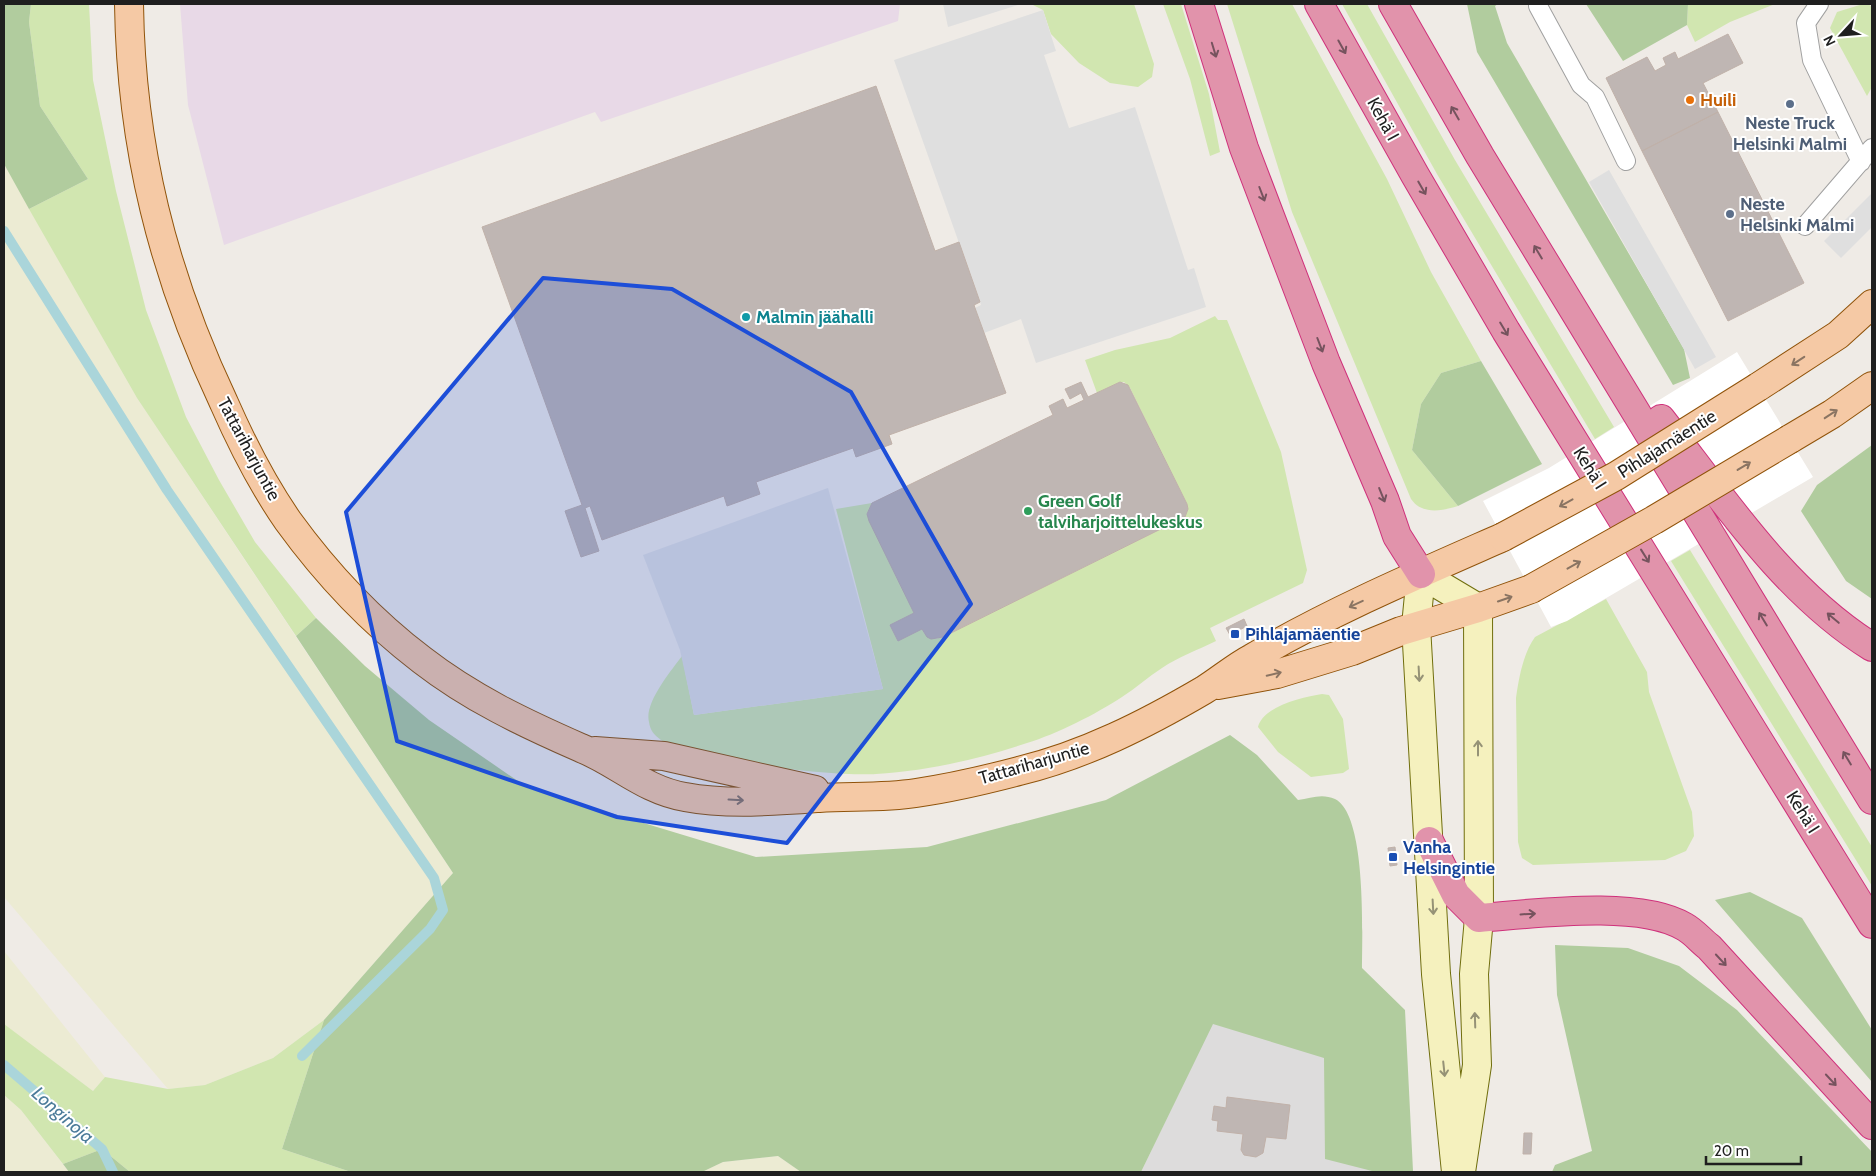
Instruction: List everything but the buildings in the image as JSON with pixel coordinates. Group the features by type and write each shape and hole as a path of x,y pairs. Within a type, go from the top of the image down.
{"highway":[{"path":"1199,4 1244,148 1326,363 1385,501 1397,536 1421,574"},
{"name":"Kehä I","path":"1320,4 1419,182 1506,331 1872,924"},
{"path":"1393,4 1480,156 1563,294 1872,800"},
{"path":"1563,294 1776,566 1819,606 1872,648"},
{"path":"1429,841 1456,895 1479,918 1600,911 1649,914 1685,927 1709,947 1872,1125"}],"main road":[{"name":"Tattariharjuntie","path":"129,4 131,59 142,157 161,239 180,299 204,362 238,435 287,520 329,572 418,658 494,709 535,729 588,750 651,788 687,798 766,802 912,794 1023,770 1093,747 1143,725 1209,687 1248,660 1293,635 1421,574"},
{"name":"Pihlajamäentie","path":"1421,574 1503,537 1616,476 1838,335 1872,304"},
{"path":"1416,626 1478,608 1531,589 1654,520 1832,414 1872,386"},
{"path":"1456,1172 1436,974 1416,626 1421,574 1478,608"},
{"path":"1461,1172 1477,1065 1474,974 1479,918 1478,608"},
{"name":"Tattariharjuntie","path":"1209,687 1277,674 1352,651 1416,626"}],"lane":[{"path":"1819,4 1806,23 1812,60 1861,162"},
{"path":"1538,6 1581,86 1595,97 1626,160"},
{"path":"1805,226 1872,148"}],"highlighted area":[{"path":"543,278 672,289 851,392 971,604 787,843 617,817 397,741 346,512"}],"shaded area":[{"path":"180,4 900,4 898,21 601,122 595,112 224,245 188,105"},
{"path":"943,4 1021,4 948,27"},
{"path":"1043,10 1056,51 1044,55 1069,128 1135,107 1188,270 1194,268 1206,307 1036,363 1021,319 984,333 975,308 981,305 894,60"},
{"path":"1609,170 1716,357 1695,369 1589,182"},
{"path":"1872,193 1872,227 1841,258 1824,241"},
{"path":"828,488 883,689 694,715 680,650 643,555"},
{"path":"1212,1024 1387,1025 1392,1172 1141,1172"}],"green space":[{"path":"4,4 31,4 29,22 40,106 88,179 29,209 4,164"},
{"path":"31,4 89,4 93,80 116,191 146,310 186,417 219,480 255,542 316,618 296,636 137,398 29,209 88,179 40,106 29,22"},
{"path":"1031,4 1134,4 1154,64 1152,77 1138,87 1110,83 1079,63 1051,34 1043,10"},
{"path":"1163,4 1181,4 1209,94 1220,152 1210,156 1190,79"},
{"path":"1227,4 1292,4 1387,179 1431,272 1481,361 1441,373 1421,404 1412,450 1458,506 1439,510 1426,510 1411,499 1292,212"},
{"path":"1342,4 1367,4 1455,160 1614,427 1595,439 1437,174"},
{"path":"1467,4 1498,4 1495,6 1507,43 1684,349 1690,378 1673,385 1477,52"},
{"path":"1586,4 1688,4 1687,25 1623,61"},
{"path":"1688,4 1775,4 1730,22 1695,42 1687,25"},
{"path":"1869,4 1872,8 1872,87 1867,96 1830,28 1837,12"},
{"path":"4,164 137,398 453,873 324,1020 273,1058 205,1085 168,1089 4,897"},
{"path":"1215,316 1218,320 1227,320 1281,452 1307,570 1303,583 1210,628 1216,641 1168,664 1122,697 1088,717 1039,739 953,763 915,770 876,774 799,770 703,755 678,748 661,740 653,732 650,727 649,714 654,697 665,678 682,656 694,715 883,689 836,509 872,503 867,514 914,613 890,625 898,641 922,629 931,638 943,637 1185,517 1188,509 1187,504 1130,388 1124,382 1120,382 1097,393 1085,360 1115,350 1170,338"},
{"path":"1481,361 1542,464 1458,506 1412,450 1421,404 1441,373"},
{"path":"1872,445 1872,599 1846,581 1801,511 1817,485"},
{"path":"1690,550 1872,847 1872,886 1671,561"},
{"path":"1606,599 1647,672 1649,692 1692,812 1694,836 1686,851 1665,860 1533,865 1522,858 1518,842 1516,698 1522,666 1527,651 1535,637"},
{"path":"316,618 365,666 429,720 528,788 756,857 927,847 1106,800 1230,735 1257,755 1298,800 1316,796 1326,796 1335,799 1345,809 1353,827 1358,851 1362,904 1362,968 1405,1010 1413,1171 1376,1172 1325,1159 1324,1058 1213,1024 1141,1172 801,1172 778,1156 723,1162 702,1172 351,1172 282,1149 324,1020 453,873 296,636"},
{"path":"1322,694 1329,695 1343,719 1349,769 1343,773 1311,777 1278,752 1258,727 1267,713 1275,708 1305,697"},
{"path":"1750,892 1802,918 1872,1030 1872,1082 1715,900"},
{"path":"1555,945 1628,948 1679,966 1737,1010 1872,1152 1872,1172 1552,1172 1555,1165 1592,1151 1557,995"},
{"path":"4,951 105,1077 93,1091 4,1025"},
{"path":"324,1020 282,1149 351,1172 130,1172 102,1149 63,1164 21,1110 4,1095 4,1024 93,1091 105,1077 168,1089 205,1085 273,1058"},
{"path":"4,1095 21,1110 69,1172 4,1172"},
{"path":"102,1149 130,1172 69,1172 63,1164"},
{"path":"778,1156 801,1172 702,1172 723,1162"}],"pier":[{"path":"1737,352 1813,477 1567,621 1551,627 1483,501 1549,468"}],"waterway":[{"path":"4,231 167,490 434,878 443,910 430,929 302,1056"},
{"name":"Longinoja","path":"4,1065 102,1149 113,1172"}],"place":[{"name":"Huili","path":"1690,100"},
{"name":"Neste Truck Helsinki Malmi","path":"1790,104"},
{"name":"Neste Helsinki Malmi","path":"1730,214"},
{"name":"Malmin jäähalli","path":"746,317"},
{"name":"Green Golf talviharjoittelukeskus","path":"1028,511"},
{"name":"Pihlajamäentie","path":"1235,634"},
{"name":"Vanha Helsingintie","path":"1393,857"}]}
